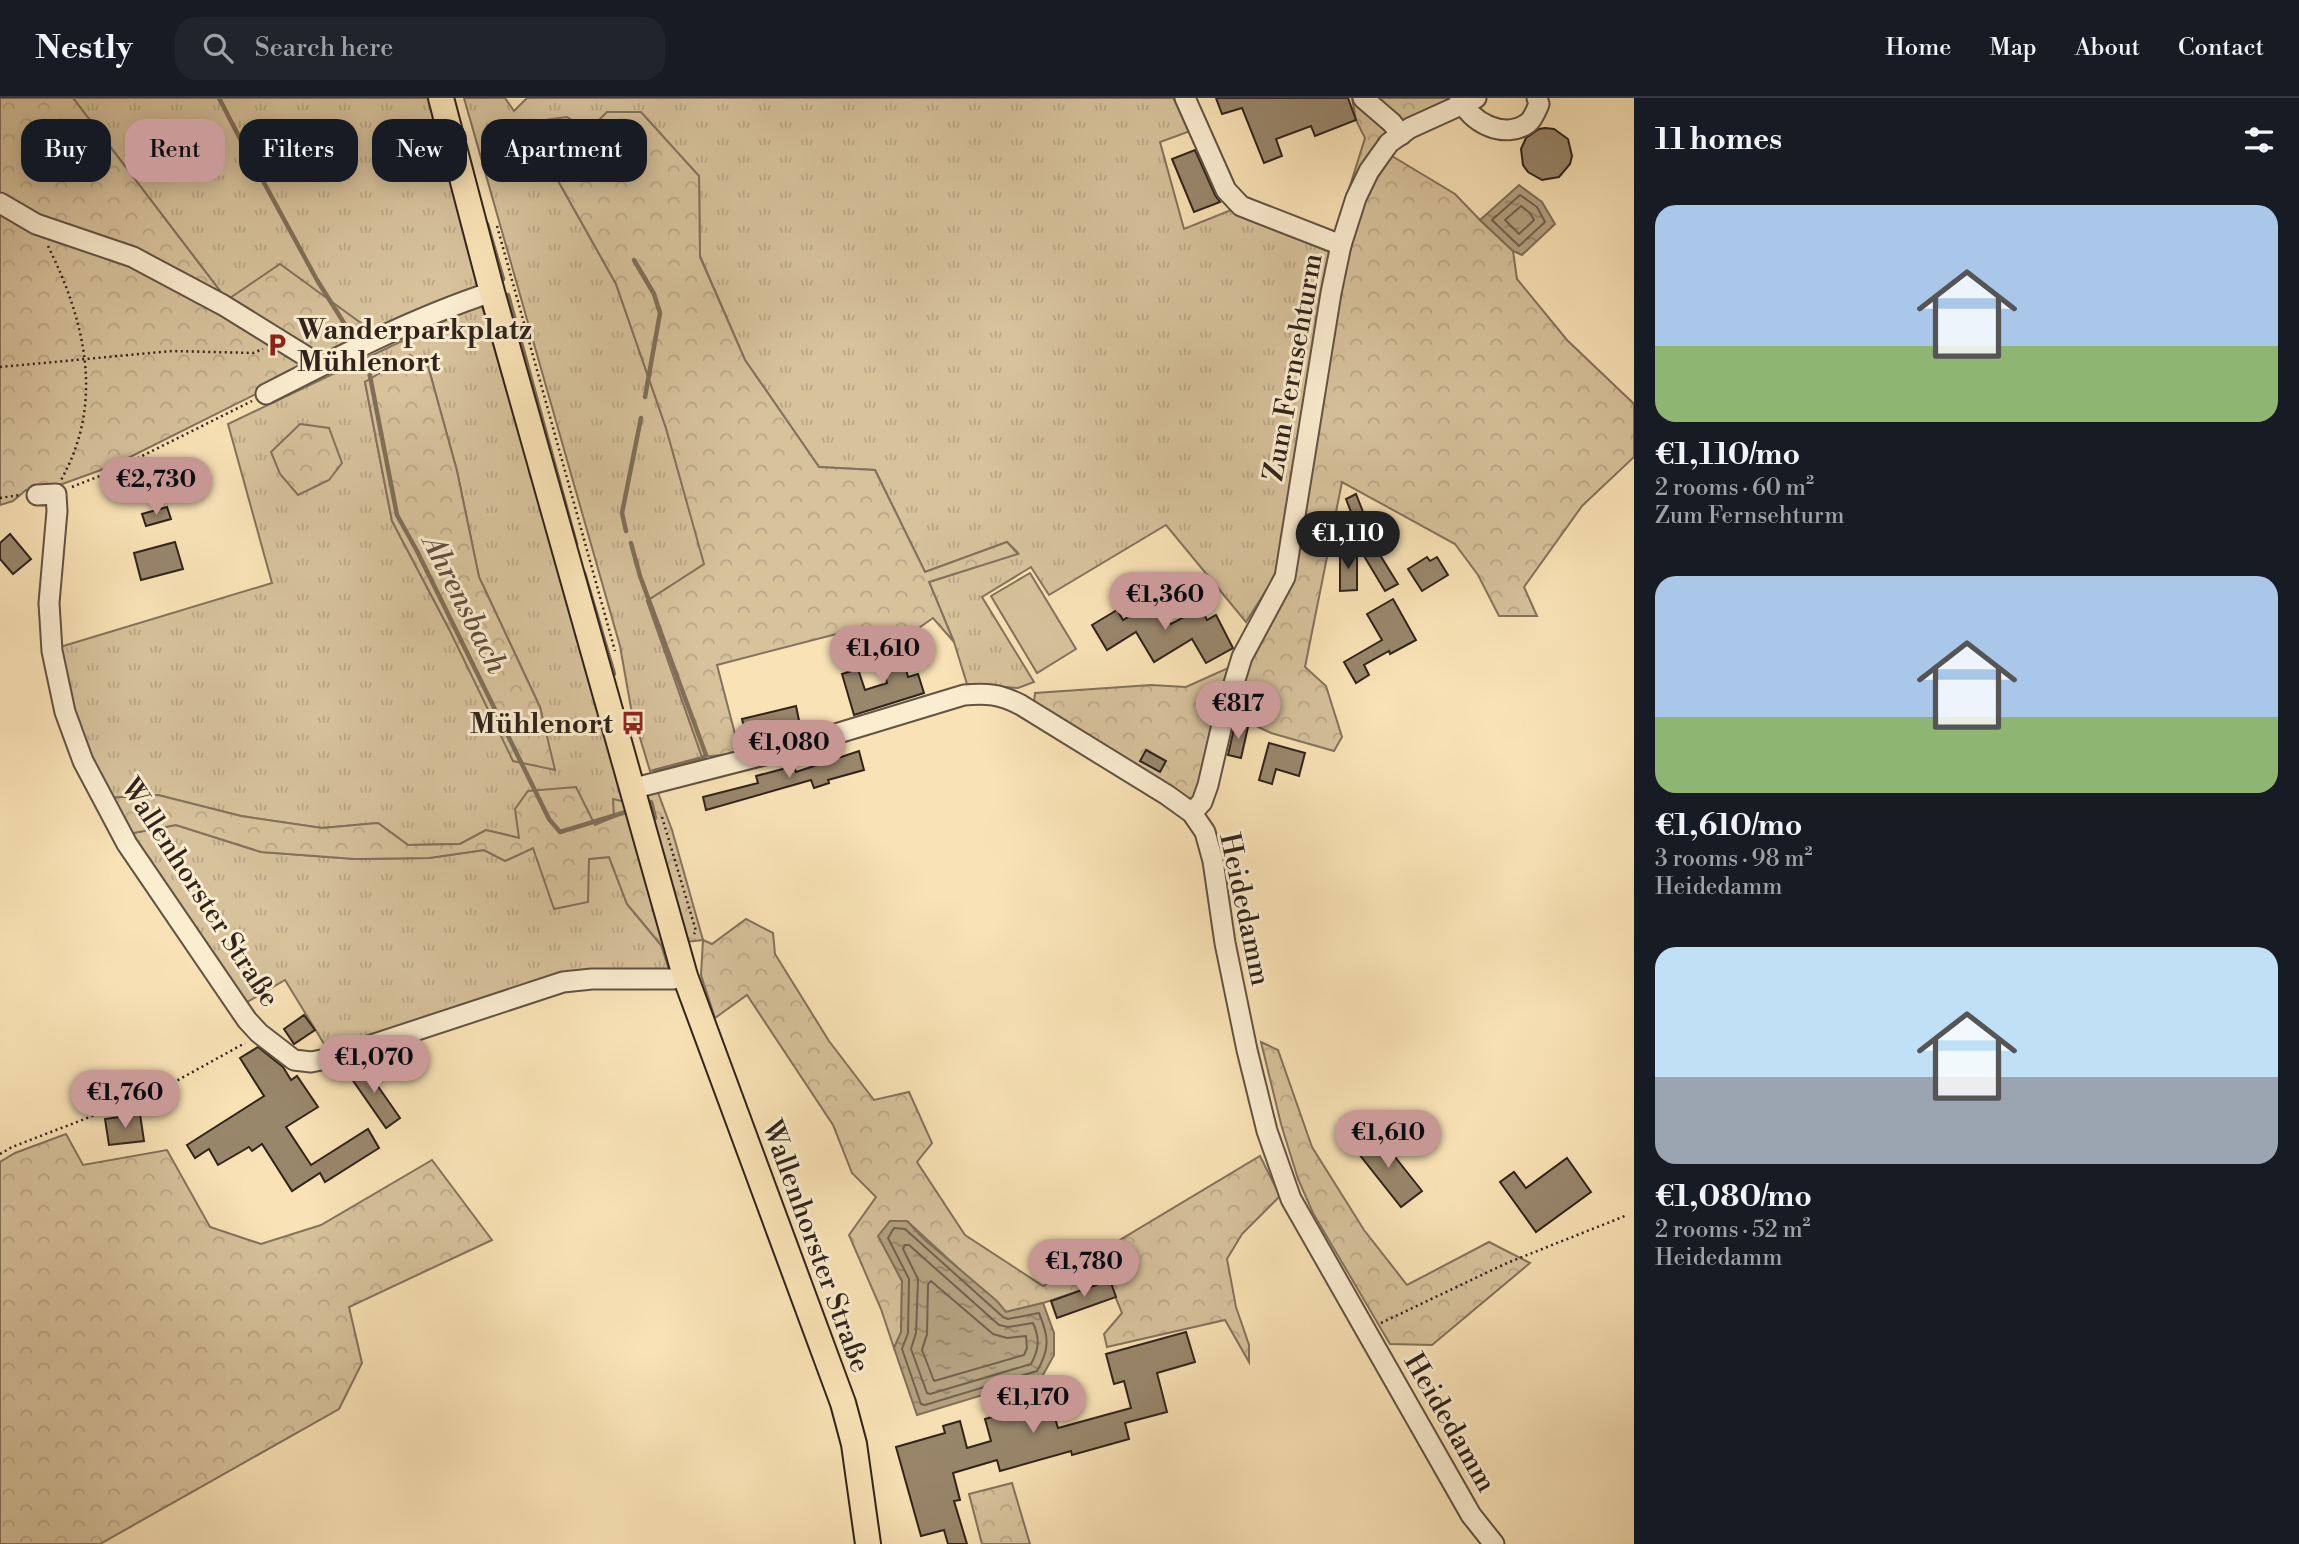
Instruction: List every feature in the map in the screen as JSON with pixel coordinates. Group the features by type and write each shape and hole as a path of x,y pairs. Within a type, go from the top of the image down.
{"main road":[{"name":"Wallenhorster Straße","path":"441,98 503,289 641,786 685,976 843,1403 854,1444 868,1544"}],"street":[{"path":"1185,98 1226,190 1241,206 1341,245"},
{"path":"1363,98 1392,123 1401,135"},
{"path":"1466,100 1478,120 1498,130 1514,131 1530,122 1539,104 1537,98"},
{"name":"Zum Fernsehturm","path":"1192,813 1202,802 1208,785 1224,716 1242,657 1285,578 1331,293 1341,245 1356,198 1369,171 1389,144 1466,100"},
{"path":"0,203 36,224 133,257 223,305 320,366"},
{"path":"265,394 320,366 469,299 503,289"},
{"name":"Wallenhorster Straße","path":"47,494 53,552 49,603 52,651 65,712 82,761 127,844 227,993 259,1033 294,1060 311,1062 332,1058 564,982 592,979 673,979 685,976"},
{"name":"Heidedamm","path":"641,786 776,752 964,695 988,693 1021,705 1192,813 1205,832 1213,861 1225,943 1247,1051 1275,1158 1291,1199 1471,1515 1494,1544"}],"path":[{"path":"36,224 67,290 86,360 88,382 75,452 47,494"},
{"path":"503,289 617,659"},
{"path":"0,367 172,351 253,353 265,348 273,336"},
{"path":"0,498 47,494 112,471 265,394"},
{"path":"0,1154 160,1090 259,1033"},
{"path":"1366,1330 1507,1263 1625,1216"}],"green space":[{"path":"0,98 73,98 89,119 21,119 21,182 111,182 111,148 125,166 125,182 137,182 227,300 280,264 376,334 112,466 54,487 26,490 13,501 0,505"},
{"path":"73,98 430,98 435,119 372,119 372,182 452,182 479,286 376,334 227,300 137,182 225,182 225,119 125,119 125,166 111,148 111,119 89,119"},
{"path":"464,98 505,98 514,111 527,98 1173,98 1193,130 1160,142 1184,229 1231,210 1333,245 1279,570 1246,622 1166,525 1049,595 1031,567 982,597 1034,682 1018,688 967,684 954,642 929,582 1018,553 1007,542 925,572 875,470 819,467 745,360 700,256 699,176 647,155 647,119 481,119 481,158"},
{"path":"1352,98 1453,98 1411,120 1338,224 1365,138 1356,120"},
{"path":"607,112 641,112 699,176 700,257 745,360 819,467 875,470 925,572 1007,542 1018,554 929,582 954,642 933,618 906,637 852,630 717,665 740,753 702,757 647,601 704,564 666,428 616,284 559,182 647,182 647,119 600,119"},
{"path":"1392,156 1455,194 1513,251 1517,279 1567,340 1634,404 1634,457 1582,506 1524,587 1537,616 1499,616 1478,575 1455,544 1342,482 1305,667 1326,686 1342,737 1334,751 1271,733 1235,716 1248,665 1292,578 1347,248 1361,202"},
{"path":"488,182 559,182 616,284 666,428 705,565 647,601 702,757 650,771 631,708 620,646"},
{"path":"482,306 626,802 614,817 594,826 520,838 486,830 460,844 408,845 378,823 322,828 241,816 158,795 107,798 71,704 60,647 272,583 228,424 467,310","holes":["428,366 457,471 479,577 540,707 554,770 449,629 392,521 365,382"]},
{"path":"410,355 428,366 457,471 479,577 540,707 555,770 513,761 449,629 392,521 365,382"},
{"path":"300,424 329,428 342,463 329,480 298,495 280,474 271,452"},
{"path":"1030,573 1076,649 1037,673 991,596"},
{"path":"1228,668 1209,736 1199,790 1194,798 1184,798 1034,702 1035,693 1151,685 1186,687"},
{"path":"576,787 595,825 614,817 613,799 626,802 657,790 672,830 703,940 661,945 627,904 609,857 589,859 588,902 554,909 533,848 505,861 484,850 429,858 355,859 261,852 176,825 128,834 107,798 158,795 241,816 322,828 378,823 408,845 460,844 486,830 519,838 515,809 528,791"},
{"path":"176,825 261,852 355,859 429,858 484,850 505,861 533,848 589,859 609,857 627,904 661,945 670,973 602,973 329,1052 285,980 242,1005 128,834"},
{"path":"746,919 773,933 775,954 829,1041 874,1100 909,1092 932,1143 917,1162 965,1235 1043,1286 1260,1156 1280,1196 1242,1234 1227,1259 1236,1307 1249,1345 1249,1362 1225,1320 1107,1347 1104,1334 1122,1313 1109,1281 1006,1312 907,1221 890,1221 879,1236 902,1281 901,1333 894,1348 881,1309 849,1235 876,1197 852,1173 833,1125 747,995 715,1018 701,975 703,940 712,944"},
{"path":"1261,1042 1278,1050 1312,1147 1364,1230 1407,1285 1489,1242 1530,1263 1432,1345 1390,1344 1313,1213 1298,1179"},
{"path":"66,1134 83,1165 167,1150 210,1227 261,1244 321,1225 432,1160 492,1240 349,1307 362,1363 339,1409 100,1544 0,1544 0,1162 15,1153"},
{"path":"1012,1483 1030,1544 982,1544 969,1494"}],"water":[{"path":"1519,185 1542,202 1555,224 1522,255 1513,251 1480,220"},
{"path":"890,1221 907,1221 1006,1312 1043,1303 1054,1333 1054,1355 1042,1377 917,1415 894,1348 901,1332 902,1281 878,1236"}],"building":[{"path":"1216,98 1348,98 1356,120 1315,136 1311,126 1276,139 1282,156 1264,163 1242,108 1222,114"},
{"path":"1545,128 1554,129 1568,139 1572,156 1570,164 1559,177 1542,180 1528,172 1523,165 1521,149 1526,138"},
{"path":"1195,150 1220,202 1194,212 1172,159"},
{"path":"1356,494 1380,555 1398,584 1385,591 1361,551 1366,551 1346,499"},
{"path":"167,507 171,519 146,526 142,514"},
{"path":"10,534 31,559 13,574 0,559 0,543"},
{"path":"175,542 183,569 141,580 134,553"},
{"path":"1340,551 1357,551 1357,590 1340,591"},
{"path":"1427,557 1430,561 1437,557 1448,575 1422,591 1408,569"},
{"path":"1393,599 1416,640 1364,665 1369,675 1356,683 1344,662 1382,640 1367,614"},
{"path":"1156,600 1171,624 1201,608 1207,620 1216,615 1233,648 1206,663 1192,639 1154,662 1136,632 1107,650 1092,625 1117,610 1123,620"},
{"path":"902,653 908,677 918,674 924,693 854,715 842,674 858,669 865,690 887,683 881,658"},
{"path":"796,706 801,730 748,743 742,719"},
{"path":"1235,724 1248,727 1241,758 1228,755"},
{"path":"1269,743 1305,753 1299,776 1276,769 1272,784 1259,780"},
{"path":"1146,750 1166,761 1160,772 1140,761"},
{"path":"859,751 864,770 828,780 829,783 814,788 811,780 706,810 703,797 758,783 756,776 794,766 796,772"},
{"path":"304,1015 315,1030 294,1044 284,1029"},
{"path":"258,1047 283,1067 291,1080 297,1076 318,1107 286,1127 311,1165 368,1129 379,1148 325,1182 320,1173 292,1191 262,1144 252,1151 249,1147 218,1165 209,1149 195,1158 187,1145 264,1096 240,1058"},
{"path":"361,1062 400,1118 386,1128 347,1072"},
{"path":"140,1114 144,1141 109,1145 105,1119"},
{"path":"1376,1133 1422,1191 1401,1207 1355,1149"},
{"path":"1567,1158 1591,1192 1536,1232 1500,1182 1514,1172 1526,1188"},
{"path":"1110,1280 1116,1297 1057,1318 1051,1301"},
{"path":"1186,1332 1195,1362 1157,1373 1167,1412 1125,1423 1129,1439 1072,1455 1071,1451 1000,1471 997,1460 953,1473 960,1500 954,1501 967,1544 948,1544 944,1530 921,1536 896,1447 945,1433 943,1426 960,1421 967,1448 991,1441 985,1419 1050,1401 1058,1428 1131,1408 1124,1381 1114,1384 1106,1354"}],"waterway":[{"name":"Ahrensbach","path":"219,98 239,137"},
{"name":"Ahrensbach","path":"264,182 317,280 354,339"},
{"path":"487,224 503,279"},
{"path":"634,260 654,294 660,313 645,397"},
{"path":"508,295 576,544"},
{"name":"Ahrensbach","path":"362,356 369,371 397,515 549,819 560,832 626,812"},
{"path":"626,531 622,513 641,418"},
{"path":"631,543 640,576 706,755 702,759 655,771"},
{"path":"584,573 614,674"},
{"name":"Ahrensbach","path":"651,802 655,818"}],"place":[{"name":"Wanderparkplatz Mühlenort","path":"277,345"},
{"name":"Mühlenort","path":"633,723"}]}
